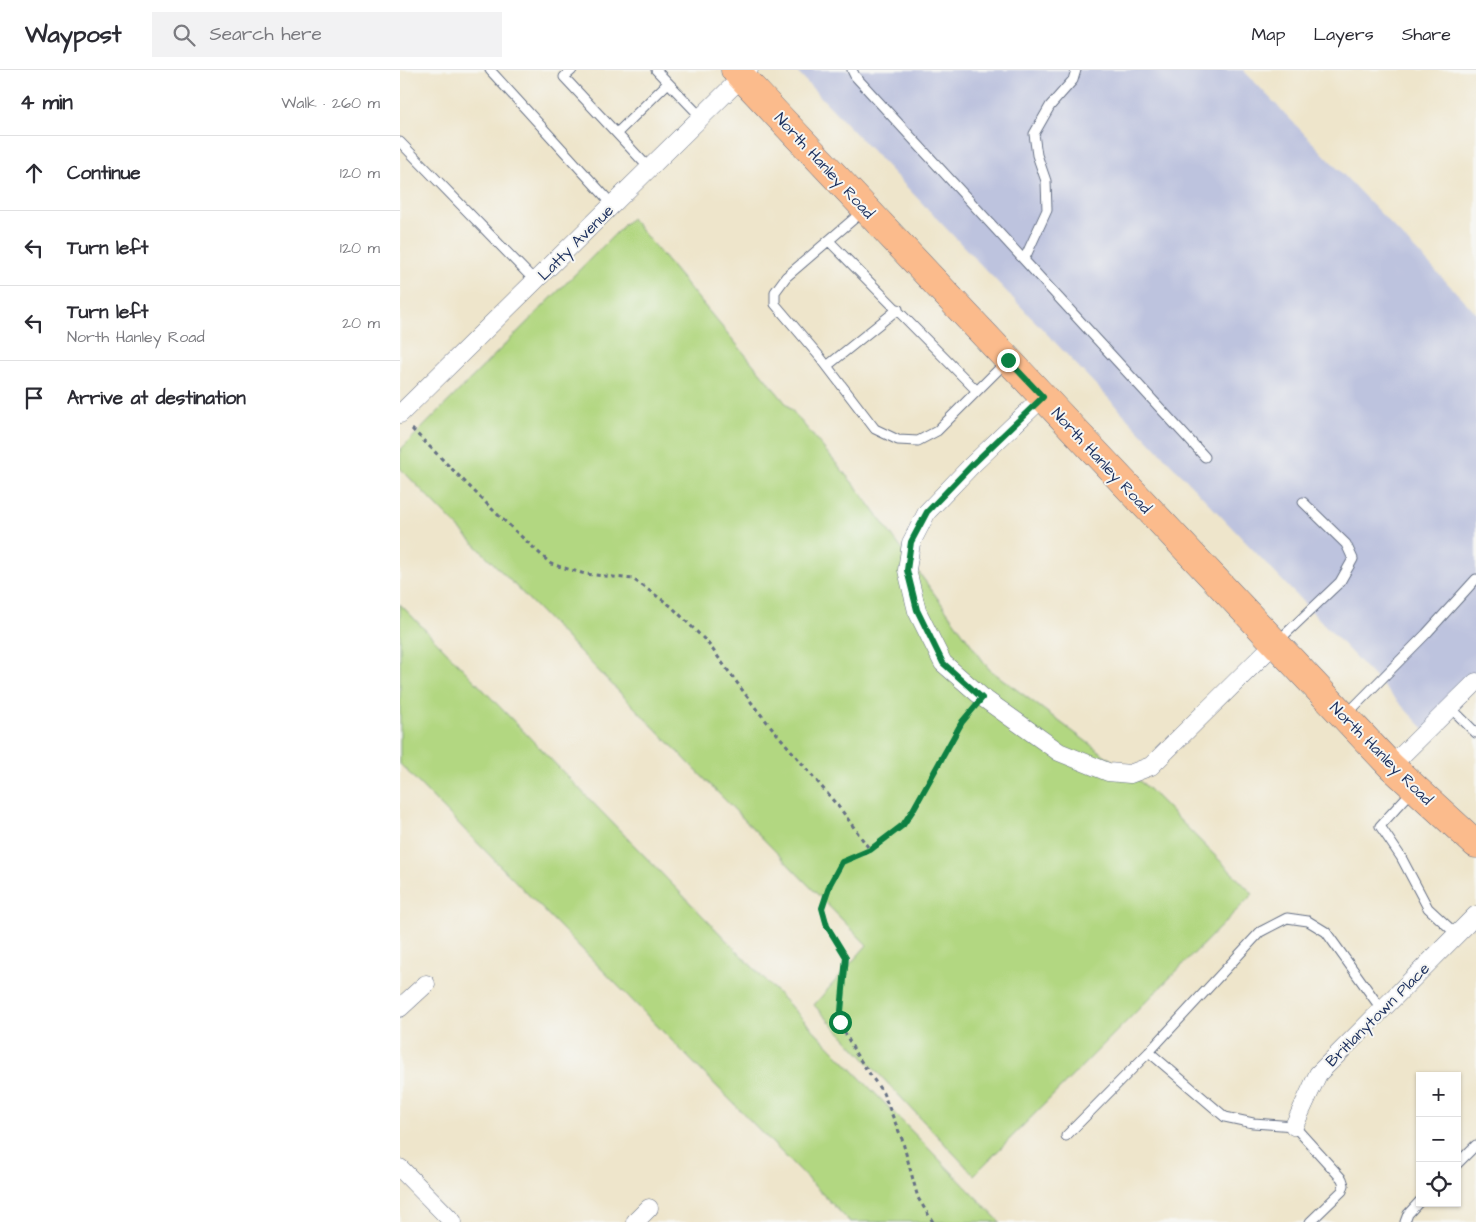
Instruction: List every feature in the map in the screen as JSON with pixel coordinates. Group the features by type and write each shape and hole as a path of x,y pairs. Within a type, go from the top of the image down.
{"main road":[{"name":"North Hanley Road","path":"742,72 866,209 1275,644 1391,766 1476,844"}],"street":[{"name":"Latty Avenue","path":"403,419 535,281 701,117 742,72"},
{"path":"1043,397 972,465 927,512 911,542 907,570 917,610 943,663 982,698 1059,752 1108,772 1130,774 1151,766 1275,644"},
{"path":"1391,766 1476,682"},
{"name":"Britlanytown Place","path":"1294,1126 1318,1074 1476,915"},
{"path":"400,1008 426,984"},
{"path":"400,1168 453,1222"},
{"path":"635,1222 649,1208"}],"lane":[{"path":"490,70 612,204"},
{"path":"572,70 564,78 650,168"},
{"path":"852,70 855,76 1205,457"},
{"path":"1024,260 1047,210 1046,181 1037,155 1034,134 1050,106 1073,80 1076,70"},
{"path":"658,71 701,117"},
{"path":"617,133 668,83"},
{"path":"400,142 535,281"},
{"path":"866,209 786,277 775,292 775,304 827,366 874,429 898,440 918,441 937,431 1008,360"},
{"path":"828,241 898,309 976,391"},
{"path":"827,366 898,309"},
{"path":"1275,644 1340,582 1353,560 1346,544 1302,502"},
{"path":"1344,716 1426,634 1476,579"},
{"path":"1450,707 1475,730"},
{"path":"1415,788 1380,826 1401,857 1428,908 1456,934"},
{"path":"1066,1136 1150,1052 1260,932 1287,918 1308,921 1326,932 1382,1010"},
{"path":"1150,1052 1225,1117 1253,1123 1294,1126 1342,1179 1344,1185 1342,1191 1310,1222"},
{"path":"1459,1162 1476,1145"},
{"path":"1405,1222 1408,1214 1416,1206"}],"path":[{"path":"403,419 496,513 551,564 585,574 633,579 671,606 707,642 757,710 842,811 870,850"},
{"path":"933,1222 918,1198 902,1139 882,1093 856,1054 840,1022 846,957 827,926 822,908 830,884 842,862 870,850 903,825 962,722 982,698"}],"shaded area":[{"path":"795,70 1243,70 1476,313 1476,682 1426,731"}],"green space":[{"path":"631,218 861,493 989,669 1146,786 1253,894 974,1175 814,1005 867,945 400,468 400,450"},
{"path":"400,604 1000,1222 850,1222 400,764"}],"route":[{"path":"840,1022 846,957 827,926 822,908 830,884 842,862 870,850 903,825 962,722 982,698 943,663 917,610 907,570 911,542 927,512 972,465 1043,397 1008,360"}]}
